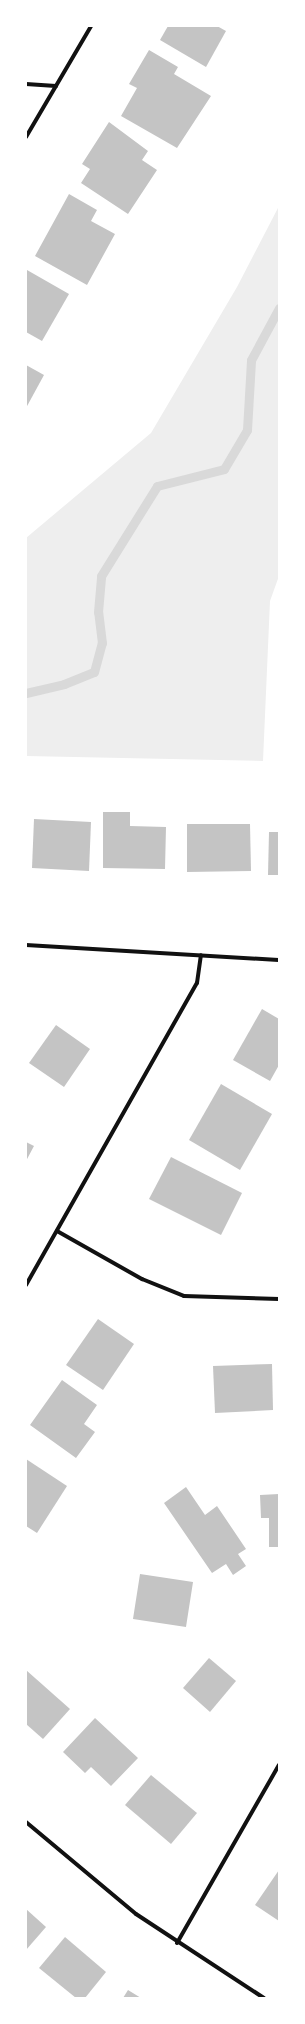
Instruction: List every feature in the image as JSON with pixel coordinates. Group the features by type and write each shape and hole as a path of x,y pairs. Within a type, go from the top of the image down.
{"street":[{"path":"26,137 91,26"},
{"path":"26,84 56,86"},
{"path":"26,945 279,960"},
{"path":"26,1285 197,983 201,955"},
{"path":"57,1231 142,1279 184,1296 279,1298"},
{"path":"177,1943 279,1764"},
{"path":"26,1822 177,1943 264,1998"}],"shaded area":[{"path":"279,206 279,576 270,601 263,761 26,756 26,538 151,433 237,287"}],"building":[{"path":"168,26 217,26 226,31 206,67 160,40"},
{"path":"149,50 178,67 174,74 211,96 177,148 121,116 137,88 129,84"},
{"path":"109,122 148,151 142,160 157,170 128,214 81,183 90,169 82,164"},
{"path":"69,194 97,210 91,221 115,234 87,285 35,256"},
{"path":"27,270 69,294 42,341 26,332"},
{"path":"26,365 44,375 26,408"},
{"path":"103,812 130,812 130,826 166,827 165,869 103,868"},
{"path":"34,819 91,822 89,871 32,868"},
{"path":"187,824 250,824 251,871 187,872"},
{"path":"269,832 279,832 279,875 268,875"},
{"path":"262,1009 279,1019 279,1065 270,1081 233,1060"},
{"path":"56,1025 90,1049 64,1087 29,1063"},
{"path":"221,1084 272,1114 240,1170 189,1140"},
{"path":"26,1142 34,1146 26,1161"},
{"path":"171,1157 242,1193 221,1235 149,1199"},
{"path":"98,1319 134,1344 103,1390 66,1365"},
{"path":"272,1364 273,1410 215,1413 213,1366"},
{"path":"62,1380 97,1405 84,1424 95,1432 76,1458 30,1425"},
{"path":"26,1459 67,1486 37,1533 26,1526"},
{"path":"186,1487 205,1515 217,1506 246,1549 238,1554 246,1566 233,1575 226,1564 212,1573 164,1503"},
{"path":"279,1494 279,1547 269,1547 269,1518 261,1518 260,1495"},
{"path":"140,1574 193,1582 186,1627 133,1619"},
{"path":"209,1658 236,1681 210,1712 183,1688"},
{"path":"26,1670 70,1709 43,1739 26,1724"},
{"path":"95,1718 138,1758 111,1786 91,1767 85,1773 63,1752"},
{"path":"151,1775 197,1813 171,1844 125,1805"},
{"path":"279,1870 279,1921 255,1905"},
{"path":"26,1909 46,1927 26,1950"},
{"path":"65,1937 106,1972 85,1998 76,1998 39,1968"},
{"path":"128,1990 141,1998 123,1998"}],"waterway":[{"path":"26,693 64,684 94,672 102,643 98,612 101,576 157,486 224,469 247,430 251,360 279,308"}]}
